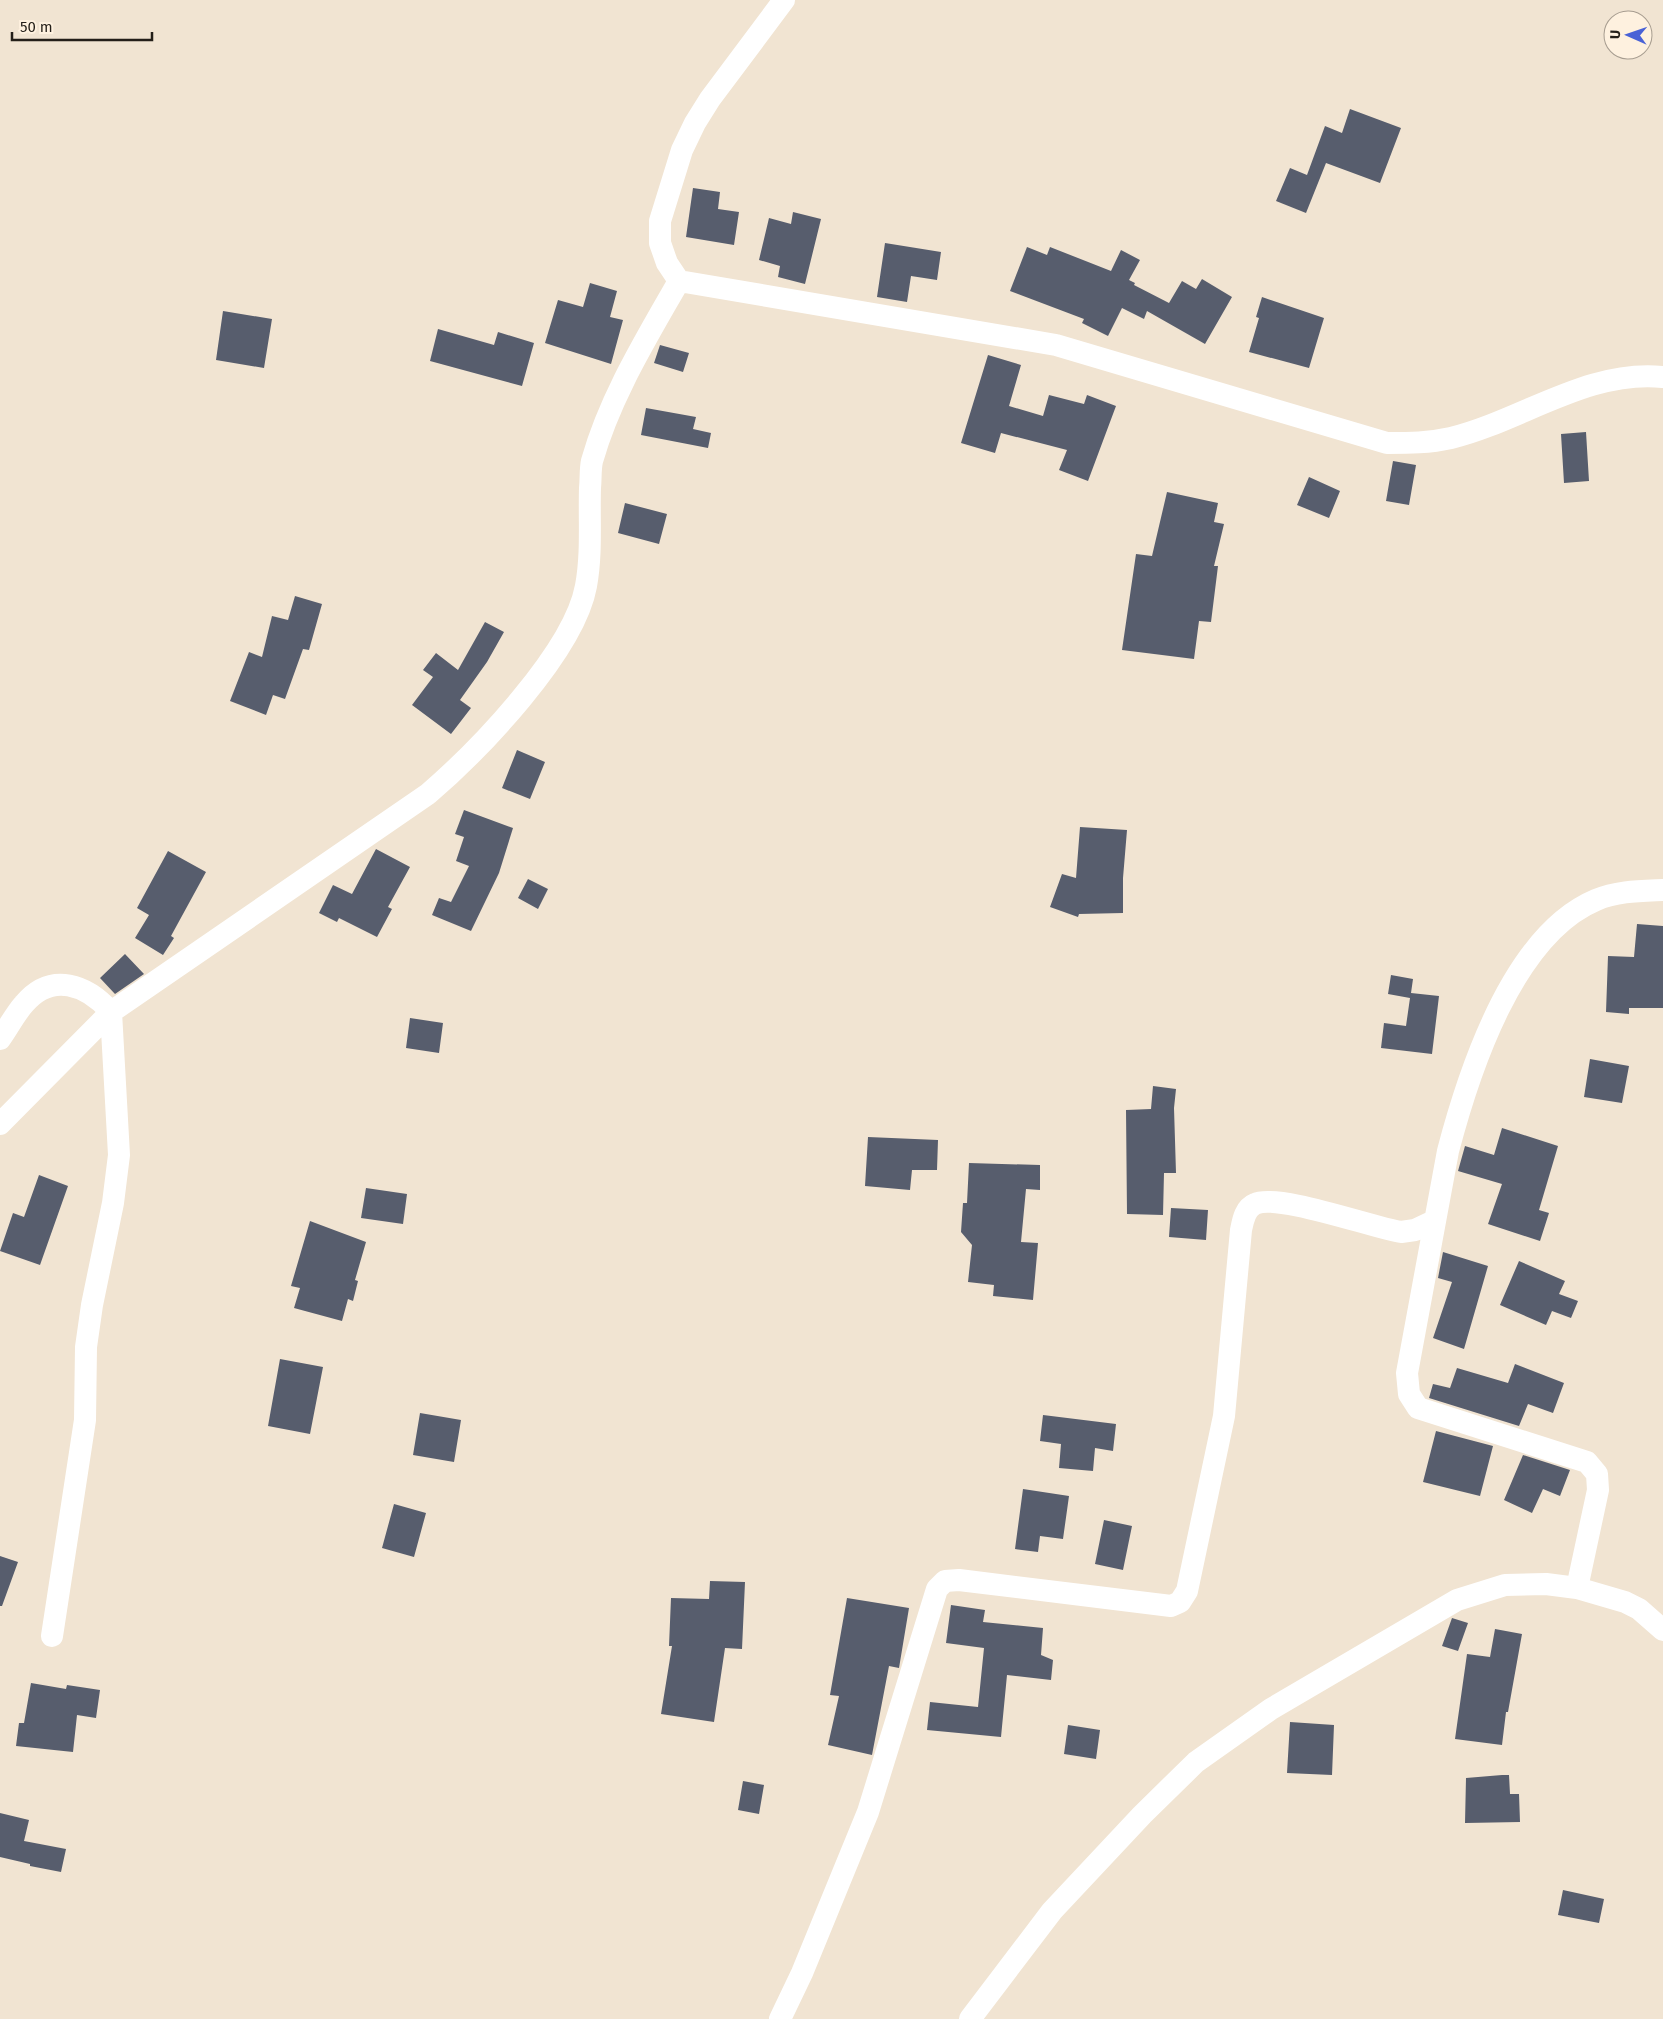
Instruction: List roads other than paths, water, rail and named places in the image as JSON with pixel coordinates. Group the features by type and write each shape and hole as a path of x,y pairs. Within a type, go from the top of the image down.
{"street":[{"path":"784,0 710,99 694,123 682,150 660,221 660,243 667,263 679,281 1056,345 1386,443 1422,443 1453,437 1596,385 1628,378 1663,377"},
{"path":"0,1124 111,1012 428,794 457,770 496,728 549,662 576,617 586,588 591,558 589,512 592,464 607,416 641,347 679,281"},
{"path":"1577,1588 1598,1490 1598,1474 1587,1462 1418,1408 1409,1394 1407,1373 1448,1151 1465,1089 1504,999 1519,972 1556,926 1576,911 1596,900 1621,892 1663,890"},
{"path":"0,1039 24,1004 37,992 49,987 62,985 87,991 98,998 111,1012 119,1155 113,1203 87,1338 85,1420 52,1636"},
{"path":"780,2019 802,1973 868,1812 937,1590 945,1581 959,1580 1171,1606 1180,1602 1187,1591 1224,1416 1244,1215 1252,1205 1265,1200 1307,1208 1401,1232 1415,1230 1434,1221"},
{"path":"970,2019 1052,1911 1142,1815 1196,1762 1271,1709 1457,1600 1505,1585 1546,1584 1577,1588 1625,1602 1639,1609 1663,1630"}]}
